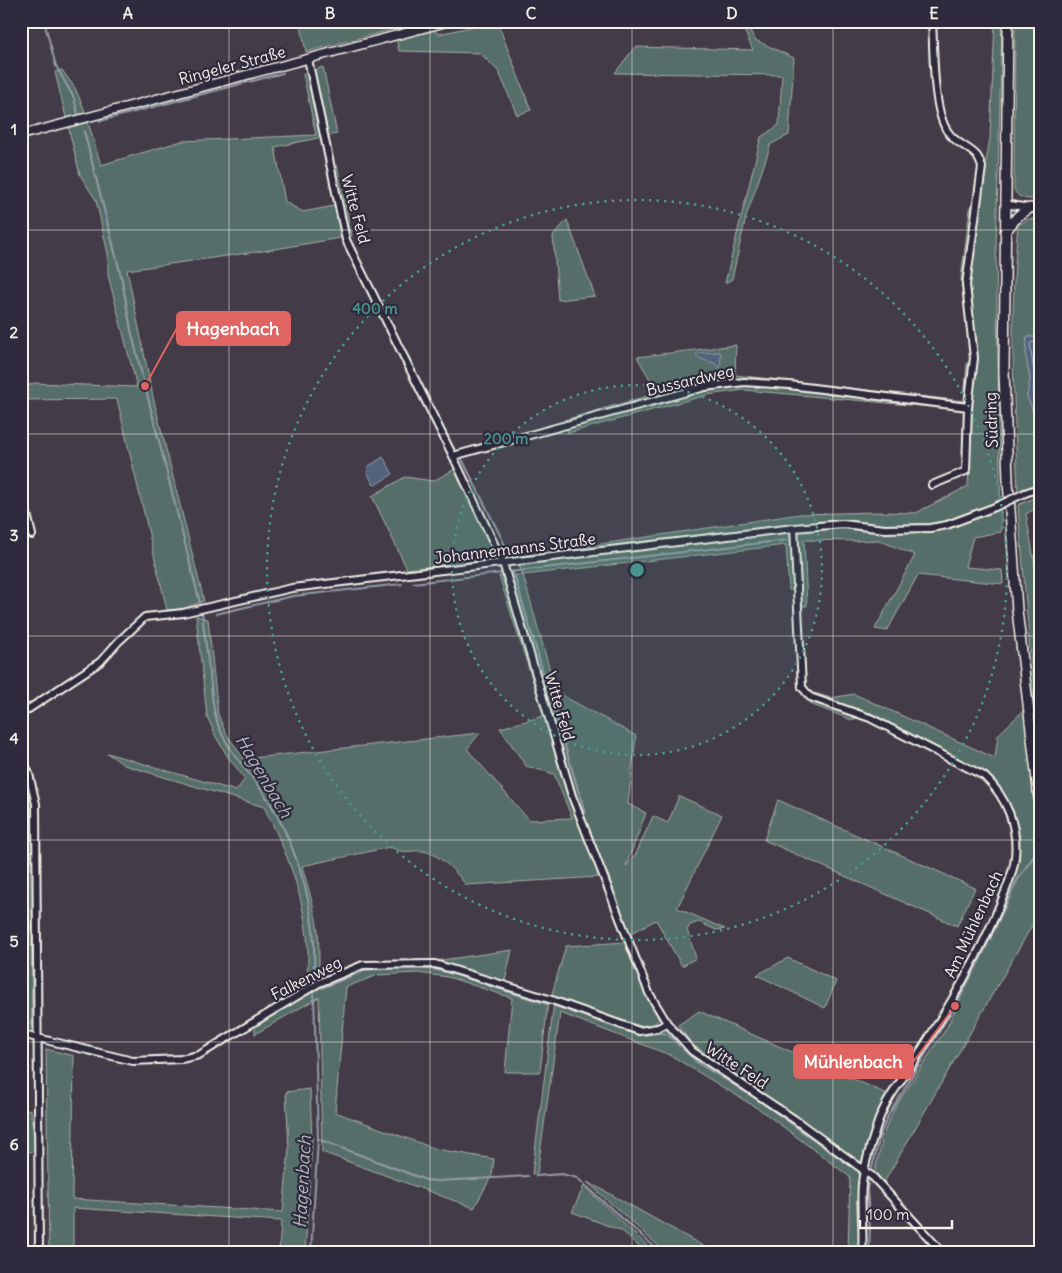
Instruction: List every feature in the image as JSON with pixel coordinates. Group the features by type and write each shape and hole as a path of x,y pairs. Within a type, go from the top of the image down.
{"main road":[{"name":"Südring","path":"1008,21 1004,371 1008,481 1017,610 1041,815"},
{"path":"1005,232 1018,216 1030,208"}],"street":[{"name":"Ringeler Straße","path":"21,135 450,21"},
{"path":"932,21 937,102 941,117 946,130 954,141 977,156 982,166 966,285 974,358 968,407 966,471 932,485"},
{"name":"Witte Feld","path":"308,59 346,240 453,456 503,564 572,796 649,993 667,1023 692,1051 794,1119 864,1171 882,1186 942,1252"},
{"path":"1005,204 1041,210"},
{"name":"Bussardweg","path":"453,456 705,387 728,383 744,382 789,385 968,407"},
{"name":"Johannemanns Straße","path":"21,714 100,662 145,617 183,613 292,588 794,528 843,524 885,528 930,528 947,525 1041,487"},
{"path":"21,489 32,535"},
{"name":"Am Mühlenbach","path":"794,528 802,687 810,697 870,718 984,776 994,785 1008,808 1016,839 1015,860 999,906 981,946 947,1008 888,1101 879,1120 862,1183 864,1230 862,1252"},
{"path":"21,755 29,774 36,804 39,1252"},
{"name":"Falkenweg","path":"21,1034 133,1061 181,1059 199,1055 318,983 364,965 419,963 435,964 494,981 639,1031 658,1028 667,1023"}],"green space":[{"path":"300,21 423,21 439,34 497,21 531,110 517,115 499,72 480,53 399,51 394,29 306,52"},
{"path":"740,21 745,21 755,40 794,58 789,135 771,144 746,217 732,279 725,283 761,137 779,125 782,75 615,73 635,47 753,50"},
{"path":"995,21 1002,21 996,252 1001,532 973,537 965,567 1002,570 1003,584 918,575 887,631 875,629 915,555 878,540 804,540 807,606 801,606 801,590 789,590 786,545 523,575 515,557 800,514 916,513 968,486 973,402 964,401 967,363 977,356 973,323 967,322 961,278 970,209 985,168 990,138"},
{"path":"1015,21 1041,21 1041,200 1021,197 1014,189"},
{"path":"323,67 337,134 275,147 285,202 303,212 334,206 329,173 337,165 352,236 127,270 153,397 204,601 181,609 167,610 117,399 21,400 21,388 34,383 137,387 108,275 108,254 96,200 80,175 55,72 62,70 75,88 84,109 101,165 182,141 316,135 303,74"},
{"path":"1028,219 1041,219 1041,341 1038,337 1027,337 1026,356 1030,379 1027,396 1039,426 1041,426 1041,434 1038,432 1041,453 1036,455 1039,464 1041,464 1041,482 1018,492 1013,358 1015,258 1018,225"},
{"path":"567,220 595,296 558,300 553,236"},
{"path":"736,345 735,375 964,401 964,410 744,390 707,395 568,433 564,420 658,393 637,357"},
{"path":"455,469 497,559 407,569 372,496 405,477 433,481"},
{"path":"1041,495 1041,505 1026,514 1036,572 1041,572 1041,786 1032,789 1041,851 1041,910 883,1184 874,1174 884,1133 896,1106 947,1027 995,924 1019,858 1016,823 1010,806 1000,789 977,768 869,712 852,720 810,704 814,693 831,698 854,694 995,758 998,735 1034,700 1018,505"},
{"path":"523,575 556,692 636,736 628,804 646,813 626,866 636,854 653,816 668,823 679,796 722,815 677,908 725,929 716,930 699,922 690,925 687,930 696,958 682,966 656,920 629,934 608,874 600,877 466,885 452,869 435,855 422,851 403,852 390,847 302,866 318,931 319,979 307,984 308,944 304,914 296,882 285,852 264,807 124,765 107,753 236,791 245,779 228,757 216,737 207,716 196,616 208,619 218,714 225,732 244,759 480,733 467,749 529,820 572,818 554,774 526,766 500,728 544,716 499,576"},
{"path":"21,779 25,797 30,798 32,1032 21,1030"},
{"path":"778,800 975,888 957,926 764,840"},
{"path":"625,942 659,1019 655,1024 640,1026 551,997 566,946"},
{"path":"512,950 505,981 435,961"},
{"path":"788,958 836,981 825,1008 757,975"},
{"path":"383,965 416,966 450,971 548,1002 540,1072 505,1072 512,998 448,977 418,973 378,975 346,987 335,1112 436,1149 494,1159 492,1175 474,1208 322,1152 319,997 255,1034 255,1027 316,990 365,969"},
{"path":"554,1003 639,1033 666,1030 672,1033 691,1055 792,1122 860,1173 861,1252 848,1252 850,1177 762,1111 670,1055 560,1013 537,1174 532,1174"},
{"path":"699,1011 887,1094 878,1110 861,1162 692,1044 678,1025"},
{"path":"46,1049 74,1056 72,1199 283,1212 289,1149 286,1092 310,1089 312,1141 305,1252 279,1252 281,1221 73,1208 73,1252 49,1252"},
{"path":"21,1108 31,1110 35,1151 21,1153"},
{"path":"587,1182 603,1190 714,1252 665,1252"},
{"path":"584,1186 654,1252 645,1252 622,1231 572,1212"}],"water":[{"path":"1027,337 1038,337 1041,341 1041,426 1039,427 1027,396 1030,379 1026,356"},
{"path":"720,352 720,368 718,365 696,355 698,353"},
{"path":"383,457 393,474 375,485 367,472 369,466"}],"waterway":[{"name":"Hagenbach","path":"44,21 56,66 74,98 78,114"},
{"path":"100,121 283,73"},
{"name":"Hagenbach","path":"84,131 122,280 131,330 143,379"},
{"path":"1040,201 1041,187"},
{"name":"Hagenbach","path":"145,386 200,603"},
{"path":"461,457 511,557"},
{"path":"509,572 787,540"},
{"path":"513,571 585,813"},
{"path":"413,583 503,573"},
{"path":"216,614 293,596 402,584"},
{"name":"Hagenbach","path":"202,611 213,706 219,727 227,743 264,794 278,817 292,848 308,898 313,931 314,981"},
{"path":"871,1172 881,1133 888,1116 955,1006 981,958 1018,879 1036,853"},
{"path":"322,988 366,970 383,968"},
{"path":"397,968 433,969 450,973 547,1004"},
{"name":"Hagenbach","path":"311,1252 318,1139 314,993"},
{"path":"555,1006 639,1035 666,1034 679,1046"},
{"path":"683,1049 698,1063 757,1099 849,1165"},
{"path":"318,1139 426,1180 528,1176"},
{"path":"536,1176 562,1174 577,1178 660,1252"},
{"path":"869,1179 867,1189 870,1229 869,1252"}],"place":[{"name":"Hagenbach","path":"145,386"},
{"name":"Mühlenbach","path":"955,1006"}]}
